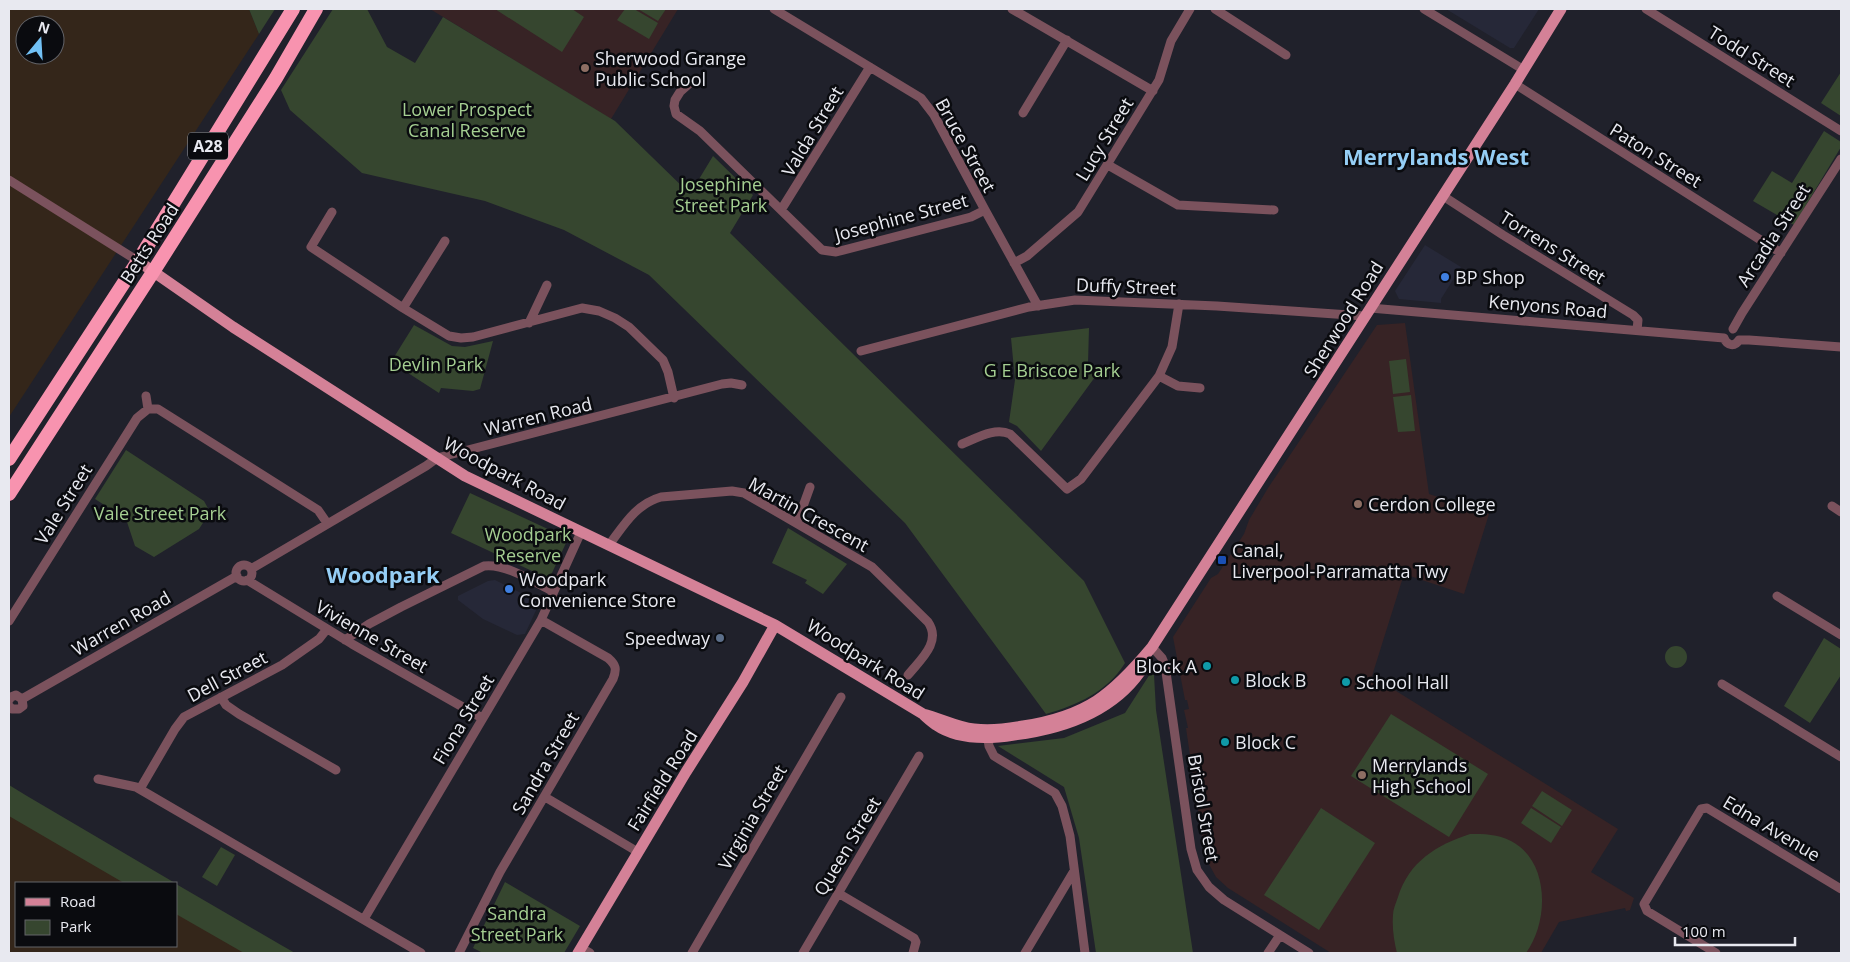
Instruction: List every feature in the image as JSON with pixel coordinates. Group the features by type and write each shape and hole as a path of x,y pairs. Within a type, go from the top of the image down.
{"highway":[{"name":"Betts Road","path":"9,459 138,261 293,9"},
{"name":"Betts Road","path":"9,494 153,272 276,78 316,10"}],"main road":[{"name":"Sherwood Road","path":"987,734 1041,723 1093,708 1120,694 1136,678 1143,668 1152,647 1524,70 1561,9"},
{"name":"Woodpark Road","path":"138,261 233,327 472,479 775,624 923,714 987,734"},
{"name":"Fairfield Road","path":"583,951 638,852 733,698 775,624"}],"street":[{"name":"Bruce Street","path":"774,9 926,103 1038,306"},
{"path":"1012,9 1153,90"},
{"name":"Lucy Street","path":"1014,263 1027,256 1078,212 1161,76 1171,41 1190,9"},
{"path":"1215,9 1286,54"},
{"path":"1424,9 1524,70"},
{"name":"Todd Street","path":"1646,9 1841,131"},
{"path":"1023,113 1067,40"},
{"name":"Valda Street","path":"781,210 787,204 870,67"},
{"name":"Josephine Street","path":"689,84 680,92 675,100 676,114 700,132 819,247 830,252 971,217 985,210"},
{"name":"Paton Street","path":"1515,84 1780,253"},
{"name":"Arcadia Street","path":"1733,329 1841,159"},
{"path":"1108,165 1178,205 1274,210"},
{"name":"Woodpark Road","path":"9,180 138,261"},
{"name":"Torrens Street","path":"1443,196 1633,315 1638,320 1637,330"},
{"path":"332,212 311,247 403,308 450,336 461,338 473,337 582,308 599,311 629,327 663,360 674,398"},
{"path":"403,308 445,240"},
{"path":"528,322 547,285"},
{"name":"Duffy Street","path":"861,351 1038,306 1081,299 1367,312"},
{"path":"962,444 990,433 1006,432 1067,489 1081,479 1160,376 1172,347 1179,304"},
{"name":"Kenyons Road","path":"1367,312 1637,330 1724,338"},
{"path":"1733,329 1739,333 1739,340 1736,344 1731,345 1724,338 1727,331 1733,329"},
{"path":"1739,340 1841,347"},
{"path":"1160,376 1178,386 1200,388"},
{"name":"Warren Road","path":"251,569 437,458 727,384 742,385"},
{"path":"146,396 148,409 158,409 318,510 327,523"},
{"name":"Vale Street","path":"9,621 137,418 148,409"},
{"path":"796,522 810,487"},
{"name":"Martin Crescent","path":"609,545 646,502 661,497 739,491 872,567 928,622 933,632 931,645 908,675"},
{"path":"1832,506 1841,512"},
{"name":"Fiona Street","path":"364,919 541,620 552,592 581,532"},
{"path":"245,565 251,569 251,576 247,580 242,580 237,576 236,571 240,566 245,565"},
{"path":"345,640 369,624 484,566 496,566 506,569 552,592"},
{"name":"Warren Road","path":"9,706 14,710 19,709 23,703 22,699 237,576"},
{"name":"Vivienne Street","path":"247,580 345,640 482,718"},
{"path":"1777,596 1841,635"},
{"name":"Sandra Street","path":"459,953 500,872 613,678 616,667 608,658 541,620"},
{"name":"Dell Street","path":"140,789 180,721 189,713 282,665 319,639 327,629"},
{"name":"Bristol Street","path":"1152,647 1162,658 1165,665 1190,841 1197,870 1209,888 1224,900 1309,953"},
{"path":"1722,684 1841,757"},
{"path":"10,695 19,696 22,699"},
{"path":"221,697 226,704 239,714 336,770"},
{"name":"Virginia Street","path":"692,953 841,697"},
{"path":"987,734 991,752 994,756 1054,793 1062,806 1070,836 1085,953"},
{"name":"Queen Street","path":"803,953 919,756"},
{"path":"98,778 126,783 140,789 422,953"},
{"path":"545,797 638,852"},
{"name":"Edna Avenue","path":"1716,953 1647,911 1644,904 1701,808 1708,808 1841,889"},
{"path":"1025,953 1074,871"},
{"path":"838,892 914,938 916,942 913,953"},
{"path":"1268,953 1280,935"}],"shaded area":[{"path":"9,9 249,9 259,34 9,417"},
{"name":"Sherwood Grange Public School","path":"430,9 678,9 611,119"},
{"path":"1446,9 1539,9 1514,48 1510,48"},
{"path":"1425,245 1461,267 1441,299 1441,303 1399,299 1395,291"},
{"name":"Merrylands High School","path":"1405,323 1429,494 1489,514 1464,594 1404,574 1372,676 1618,829 1591,872 1634,898 1630,910 1626,911 1625,908 1559,922 1541,953 1331,953 1228,888 1216,877 1205,857 1184,710 1189,709 1187,700 1185,700 1173,637 1211,578 1218,574 1244,534 1249,520 1268,488 1377,325"},
{"path":"495,580 535,600 538,606 525,634 517,635 483,619 458,600 458,596 488,581"},
{"path":"9,809 133,882 15,882 15,947 178,947 178,908 255,953 9,953"}],"green space":[{"path":"249,9 275,9 259,34"},
{"name":"Lower Prospect Canal Reserve","path":"333,9 367,9 387,47 415,63 443,17 615,121 690,194 713,156 753,195 730,233 1084,581 1125,663 1118,673 1100,690 1080,702 1046,714 905,523 649,275 564,230 485,201 362,173 290,110 281,90"},
{"path":"495,9 572,9 584,17 562,52"},
{"path":"625,9 634,9 658,23 649,39 617,20"},
{"path":"638,9 666,9 658,21"},
{"path":"1841,72 1841,116 1821,103"},
{"path":"1824,131 1841,142 1841,147 1794,225 1753,201 1772,171 1792,183"},
{"name":"Devlin Park","path":"414,325 452,346 465,347 493,341 480,389 473,391 441,388 439,393 391,362"},
{"name":"G E Briscoe Park","path":"1089,328 1088,363 1095,377 1041,451 1017,426 1009,422 1015,380 1011,338"},
{"path":"1406,359 1410,392 1393,394 1389,361"},
{"path":"1411,395 1415,431 1398,432 1393,397"},
{"name":"Vale Street Park","path":"126,450 204,501 210,512 199,529 154,557 135,546 126,519 95,499"},
{"name":"Woodpark Reserve","path":"470,493 565,537 566,543 551,575 547,578 451,533"},
{"path":"788,528 847,564 823,594 805,583 807,580 772,563"},
{"path":"1824,638 1841,649 1841,675 1810,723 1784,706"},
{"path":"1676,646 1684,649 1687,657 1684,665 1676,668 1668,665 1665,657 1668,649"},
{"path":"1150,674 1154,675 1156,710 1193,953 1096,953 1079,838 1064,787 998,746 1064,738 1125,713"},
{"path":"1391,714 1488,774 1449,837 1351,776"},
{"path":"9,785 173,882 122,882 9,816"},
{"path":"1542,791 1572,810 1562,826 1532,806"},
{"path":"1321,808 1375,843 1319,930 1264,895"},
{"path":"1531,808 1561,827 1551,843 1521,823"},
{"path":"1470,834 1491,835 1511,841 1524,850 1533,863 1539,877 1542,893 1542,909 1534,940 1526,953 1397,953 1393,930 1393,913 1409,874 1425,856 1458,838"},
{"path":"221,847 235,855 217,886 202,877"},
{"name":"Sandra Street Park","path":"505,882 580,926 564,953 483,953 473,948"},
{"path":"178,885 295,953 244,953 178,915"}],"place":[{"name":"Sherwood Grange Public School","path":"585,68"},
{"name":"BP Shop","path":"1445,277"},
{"name":"Cerdon College","path":"1358,504"},
{"name":"Canal, Liverpool-Parramatta Twy","path":"1222,560"},
{"name":"Woodpark Convenience Store","path":"509,589"},
{"name":"Speedway","path":"720,638"},
{"name":"Block A","path":"1207,666"},
{"name":"Block B","path":"1235,680"},
{"name":"School Hall","path":"1346,682"},
{"name":"Block C","path":"1225,742"},
{"name":"Merrylands High School","path":"1362,775"}],"district":[{"name":"Merrylands West","path":"1436,156"},
{"name":"Woodpark","path":"383,574"}],"park label":[{"name":"Josephine Street Park","path":"721,194"}]}
